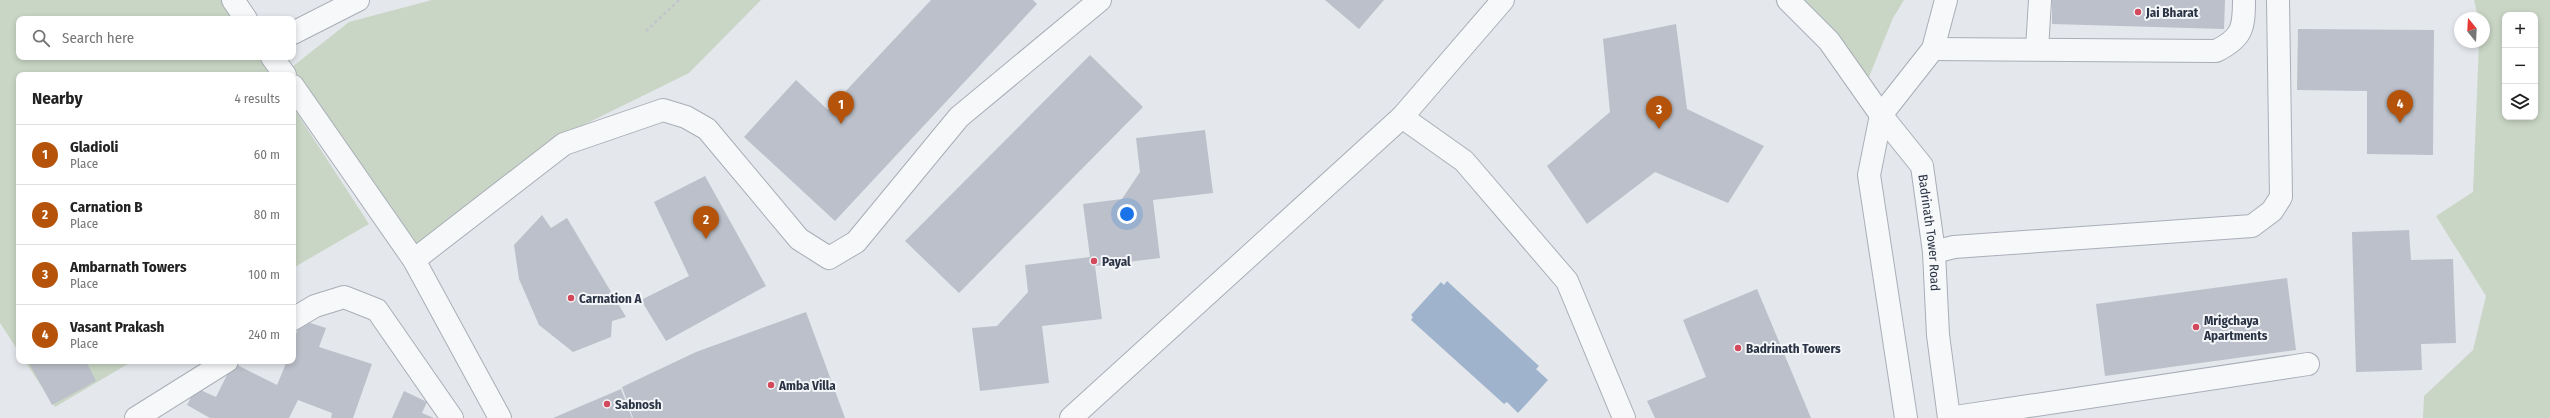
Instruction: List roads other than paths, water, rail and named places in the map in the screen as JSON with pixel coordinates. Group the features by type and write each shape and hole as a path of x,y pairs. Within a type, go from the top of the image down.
{"street":[{"path":"233,0 244,16"},
{"path":"296,31 358,0"},
{"path":"414,260 564,144 663,110 686,117 707,129 799,238 830,258 856,242 959,117 1100,0"},
{"path":"1071,418 1402,117 1503,0"},
{"name":"Badrinath Tower Road","path":"1788,0 1829,41 1881,115 1922,166 1934,252 1938,335 1949,418"},
{"path":"1906,418 1869,175 1881,115 1933,49 1946,0"},
{"path":"2037,49 2040,0"},
{"path":"1933,49 2216,51 2234,42 2244,24 2244,0"},
{"path":"1934,252 1954,247 2252,226 2272,211 2281,197 2278,0"},
{"path":"274,60 283,72"},
{"path":"296,90 414,260 500,418"},
{"path":"1402,117 1464,161 1567,281 1624,418"},
{"path":"296,317 315,306 344,297 377,310 452,418"},
{"path":"136,418 222,364"},
{"path":"1949,418 2308,364"}],"water":[{"path":"1447,281 1539,366 1536,369 1548,380 1518,413 1507,402 1504,404 1411,320 1413,317 1411,315 1441,282 1444,285"}],"place":[{"name":"Jai Bharat","path":"2138,12"},
{"name":"Vasant Prakash","path":"2400,123"},
{"name":"Gladioli","path":"841,124"},
{"name":"Ambarnath Towers","path":"1659,129"},
{"name":"Carnation B","path":"706,239"},
{"name":"Payal","path":"1094,261"},
{"name":"Carnation A","path":"571,298"},
{"name":"Mrigchaya Apartments","path":"2196,327"},
{"name":"Badrinath Towers","path":"1738,348"},
{"name":"Amba Villa","path":"771,385"},
{"name":"Sabnosh","path":"607,404"}]}
